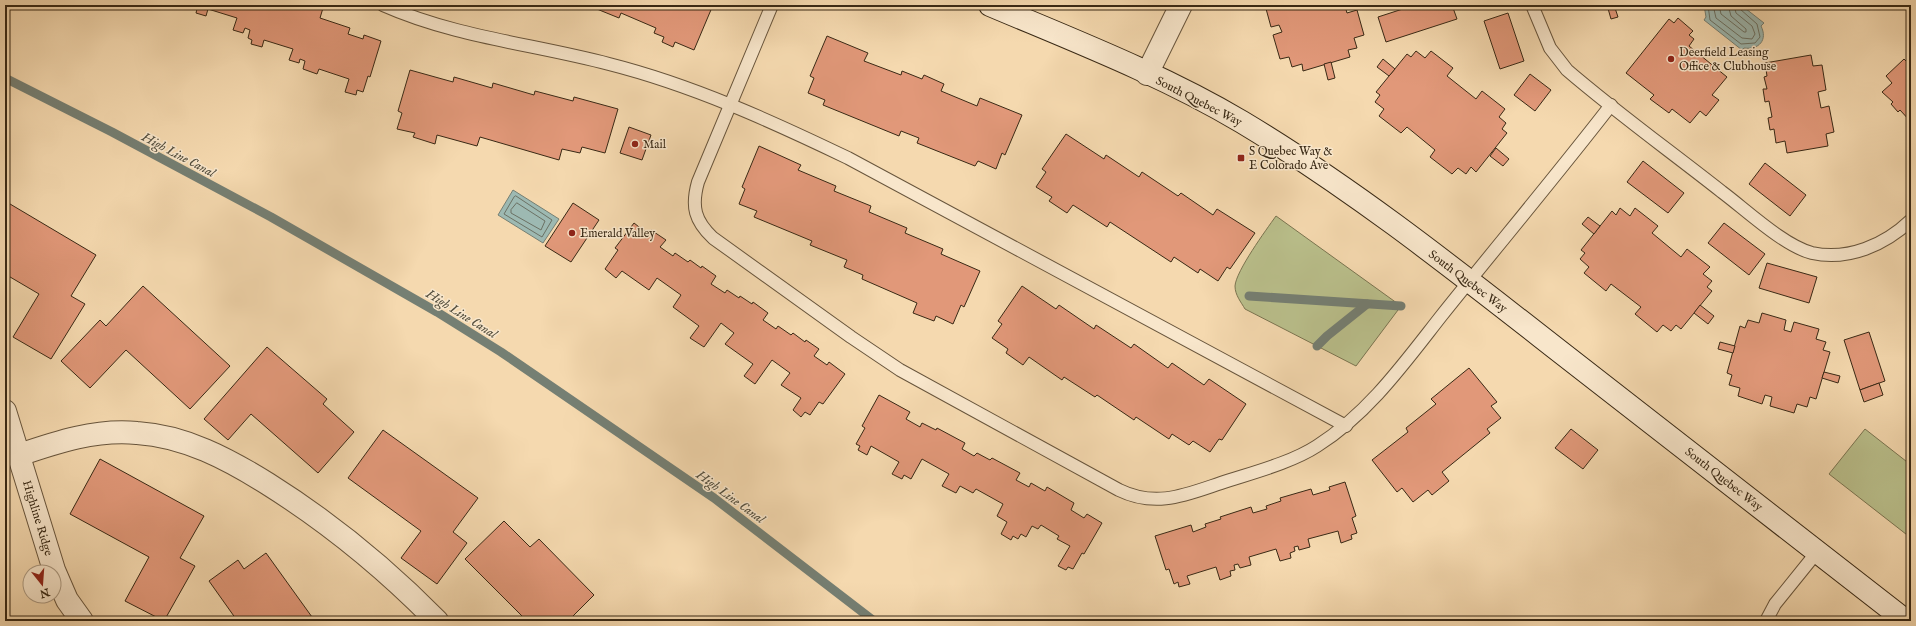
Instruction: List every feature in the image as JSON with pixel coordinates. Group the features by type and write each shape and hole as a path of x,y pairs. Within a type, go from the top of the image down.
{"street":[{"name":"South Quebec Way","path":"990,5 1147,74 1225,113 1282,147 1364,202 1470,282 1906,621"},
{"path":"1147,74 1181,5"},
{"name":"Highline Ridge","path":"5,411 59,582 67,600 82,621"},
{"path":"19,455 60,441 87,435 137,432 167,438 199,448 246,471 299,503 352,542 398,583 437,621"}],"lane":[{"path":"383,5 442,27 632,70 731,106 848,158 1346,426"},
{"path":"772,5 695,192 694,208 698,220 705,231 884,359 916,379 1106,484 1125,493 1150,500 1178,497 1297,456 1316,448 1346,426 1394,376 1611,106"},
{"path":"1532,5 1552,53 1568,70 1611,106 1785,240 1805,250 1830,255 1866,249 1886,241 1911,220"},
{"path":"1766,621 1775,604 1817,552"}],"green space":[{"path":"1276,216 1401,306 1356,366 1245,309 1238,298 1235,286 1240,271"},
{"path":"1865,429 1911,465 1911,538 1829,474"}],"water":[{"path":"1704,5 1741,5 1764,23 1761,26 1763,31 1763,40 1758,46 1744,48 1742,50 1704,20 1706,17"},
{"path":"513,190 559,219 543,243 498,215"}],"building":[{"path":"192,5 294,5 305,8 306,5 313,5 323,8 320,18 350,28 348,34 363,39 364,35 381,41 370,77 368,76 363,92 357,90 356,95 345,92 349,79 319,69 317,74 303,69 305,61 300,59 299,63 289,60 293,49 264,40 262,47 251,44 252,40 248,38 250,30 245,28 243,33 233,30 237,18 208,9 206,16 196,13 197,9 191,7"},
{"path":"587,5 713,5 694,50 675,42 673,47 662,42 664,37 654,33 656,28 621,13 619,18"},
{"path":"1265,5 1347,5 1345,6 1347,13 1357,10 1364,35 1354,38 1357,48 1348,50 1350,57 1303,71 1302,64 1292,67 1289,57 1280,59 1273,35 1282,32 1279,25 1271,27"},
{"path":"1415,5 1452,5 1457,19 1386,42 1378,17"},
{"path":"1607,5 1614,5 1618,17 1611,19"},
{"path":"1508,13 1524,61 1500,69 1484,21"},
{"name":"Deerfield Leasing Office & Clubhouse","path":"1678,18 1693,31 1689,35 1694,39 1689,46 1727,77 1712,95 1719,100 1706,116 1700,111 1690,123 1672,109 1669,113 1650,99 1654,95 1626,73 1669,19 1674,23"},
{"path":"827,36 868,53 864,61 901,75 902,71 922,79 924,75 944,84 941,91 977,106 980,98 1022,115 1005,155 1002,153 996,169 978,161 975,166 917,143 919,138 901,131 899,136 823,105 825,100 808,93 814,78 810,76"},
{"path":"1416,51 1425,58 1431,51 1453,68 1447,76 1476,99 1482,91 1505,109 1499,117 1506,123 1502,129 1507,133 1476,172 1471,167 1466,174 1458,168 1452,174 1430,157 1435,150 1407,127 1401,133 1379,116 1384,109 1375,102 1380,95 1376,92 1407,54 1411,57"},
{"path":"1811,55 1813,66 1822,65 1826,90 1818,92 1821,108 1829,106 1834,132 1826,134 1828,146 1787,153 1785,141 1776,143 1774,129 1770,130 1768,118 1772,117 1769,101 1765,102 1763,89 1767,89 1764,77 1767,76 1765,63"},
{"path":"1383,59 1395,69 1389,76 1377,67"},
{"path":"1904,59 1910,65 1911,64 1911,122 1900,110 1898,112 1891,104 1893,102 1882,92 1892,83 1886,76"},
{"path":"1331,62 1335,78 1328,80 1324,64"},
{"path":"410,70 453,82 454,77 492,88 493,83 534,95 535,91 573,101 574,97 618,109 605,153 582,147 580,153 562,149 559,160 480,137 477,146 437,135 435,144 413,137 415,133 397,129 402,113 398,111"},
{"path":"1530,74 1551,90 1535,111 1514,95"},
{"name":"Mail","path":"629,127 651,135 642,160 620,153"},
{"path":"1066,134 1104,159 1106,155 1139,177 1142,172 1178,196 1181,193 1213,215 1217,209 1255,233 1230,269 1227,267 1218,281 1200,269 1198,273 1174,257 1171,262 1110,222 1107,227 1073,205 1067,213 1049,201 1052,197 1036,187 1046,172 1042,169"},
{"path":"759,146 801,165 798,170 836,186 834,191 871,206 869,212 907,228 905,233 943,249 941,254 980,271 964,307 961,305 953,324 936,316 934,321 913,313 917,303 862,279 863,275 844,267 847,260 810,245 812,241 754,217 757,211 739,204 745,189 742,187"},
{"path":"1496,148 1509,159 1503,166 1490,156"},
{"path":"1643,161 1684,193 1668,213 1627,182"},
{"path":"1765,163 1806,195 1790,216 1749,184"},
{"path":"5,201 96,255 71,296 85,304 51,359 13,337 39,294 5,274"},
{"name":"Emerald Valley","path":"573,203 599,220 571,262 545,246"},
{"path":"1620,208 1630,216 1635,208 1658,226 1652,233 1681,257 1687,249 1710,267 1703,274 1712,281 1707,287 1712,291 1681,329 1676,325 1671,331 1663,325 1657,332 1635,314 1641,307 1611,284 1606,291 1584,273 1589,267 1580,259 1585,253 1581,250 1612,211 1616,215"},
{"path":"1588,217 1600,226 1594,234 1582,224"},
{"path":"634,223 648,234 651,230 666,240 660,247 673,256 675,253 688,262 690,260 701,268 702,266 716,276 711,284 725,293 727,290 752,304 753,302 768,313 763,320 776,329 778,326 791,335 793,333 805,342 806,340 819,349 814,356 827,365 829,362 845,374 823,404 819,402 810,415 805,412 801,417 793,410 801,398 781,385 790,373 772,360 755,384 744,376 753,364 725,344 734,333 721,323 704,347 690,338 699,326 673,307 681,295 657,278 649,290 622,271 616,278 605,269 618,250 615,248"},
{"path":"1724,223 1765,254 1749,275 1708,243"},
{"path":"1767,263 1817,277 1809,303 1759,288"},
{"path":"143,286 230,366 190,409 126,350 90,388 61,361 100,320 106,326"},
{"path":"1022,286 1056,309 1059,305 1094,329 1096,325 1131,348 1134,344 1168,368 1172,363 1204,385 1209,379 1246,404 1222,440 1219,439 1210,452 1193,441 1189,445 1172,434 1169,439 1136,417 1134,420 1097,395 1095,397 1064,377 1062,380 1029,357 1023,365 1006,353 1008,349 992,338 1002,324 998,321"},
{"path":"1700,305 1714,316 1708,324 1694,313"},
{"path":"1762,313 1786,320 1784,330 1791,332 1794,322 1819,329 1816,339 1826,342 1823,350 1830,352 1816,399 1810,397 1807,407 1797,404 1794,413 1770,406 1772,397 1765,395 1762,404 1738,396 1740,388 1729,385 1732,375 1727,373 1740,326 1745,328 1748,320 1759,323"},
{"path":"1869,332 1885,381 1860,390 1844,340"},
{"path":"1720,342 1735,346 1733,353 1718,349"},
{"path":"267,347 327,399 323,404 354,432 318,473 251,414 228,440 204,419"},
{"path":"1469,368 1497,402 1491,406 1501,418 1487,429 1490,433 1442,472 1449,481 1432,495 1428,490 1413,502 1402,488 1397,492 1372,460 1408,432 1406,428 1436,404 1431,399"},
{"path":"1824,372 1840,376 1838,383 1822,378"},
{"path":"1879,383 1883,395 1864,402 1860,390"},
{"path":"879,395 910,412 906,419 920,427 922,423 936,430 937,428 965,443 962,449 974,456 977,453 990,460 992,458 1020,473 1016,480 1029,487 1031,483 1045,491 1047,487 1074,503 1071,510 1084,518 1087,514 1102,523 1084,554 1082,553 1073,569 1068,567 1066,570 1058,566 1070,546 1057,539 1059,536 1041,525 1038,529 1032,526 1026,537 1021,534 1018,539 1013,536 1011,540 1001,534 1007,522 997,516 1003,504 976,489 973,493 960,486 956,493 942,486 949,474 922,459 911,479 904,475 902,479 892,474 899,462 871,446 867,455 858,450 860,446 856,444 865,428 862,426"},
{"path":"1571,429 1598,450 1583,469 1555,448"},
{"path":"383,430 478,498 453,532 467,543 437,584 401,558 421,531 348,478"},
{"path":"100,459 204,516 180,558 195,566 164,621 125,601 149,557 70,514"},
{"path":"1345,482 1356,516 1352,518 1357,533 1351,535 1352,539 1341,543 1338,531 1308,539 1310,547 1299,550 1298,546 1294,547 1295,551 1290,553 1291,558 1280,561 1276,549 1249,557 1251,565 1240,568 1238,564 1234,565 1235,570 1230,571 1231,576 1220,580 1216,567 1187,576 1190,584 1179,587 1178,582 1174,584 1169,569 1166,570 1155,536 1191,525 1193,532 1206,527 1205,524 1221,519 1220,517 1251,507 1253,513 1267,509 1266,506 1281,501 1280,498 1311,489 1313,495 1330,490 1329,487"},
{"path":"504,521 530,547 539,539 594,595 568,621 527,621 465,559"},
{"path":"266,553 312,617 306,621 233,621 236,619 209,581 238,560 244,569"}],"waterway":[{"name":"High Line Canal","path":"5,78 112,132 271,217 437,312 501,352 714,498 874,621"},
{"path":"1249,296 1401,306"},
{"path":"1317,346 1327,336 1367,304"}],"place":[{"name":"Deerfield Leasing Office & Clubhouse","path":"1671,59"},
{"name":"Mail","path":"635,144"},
{"name":"S Quebec Way & E Colorado Ave","path":"1241,158"},
{"name":"Emerald Valley","path":"572,233"}]}
